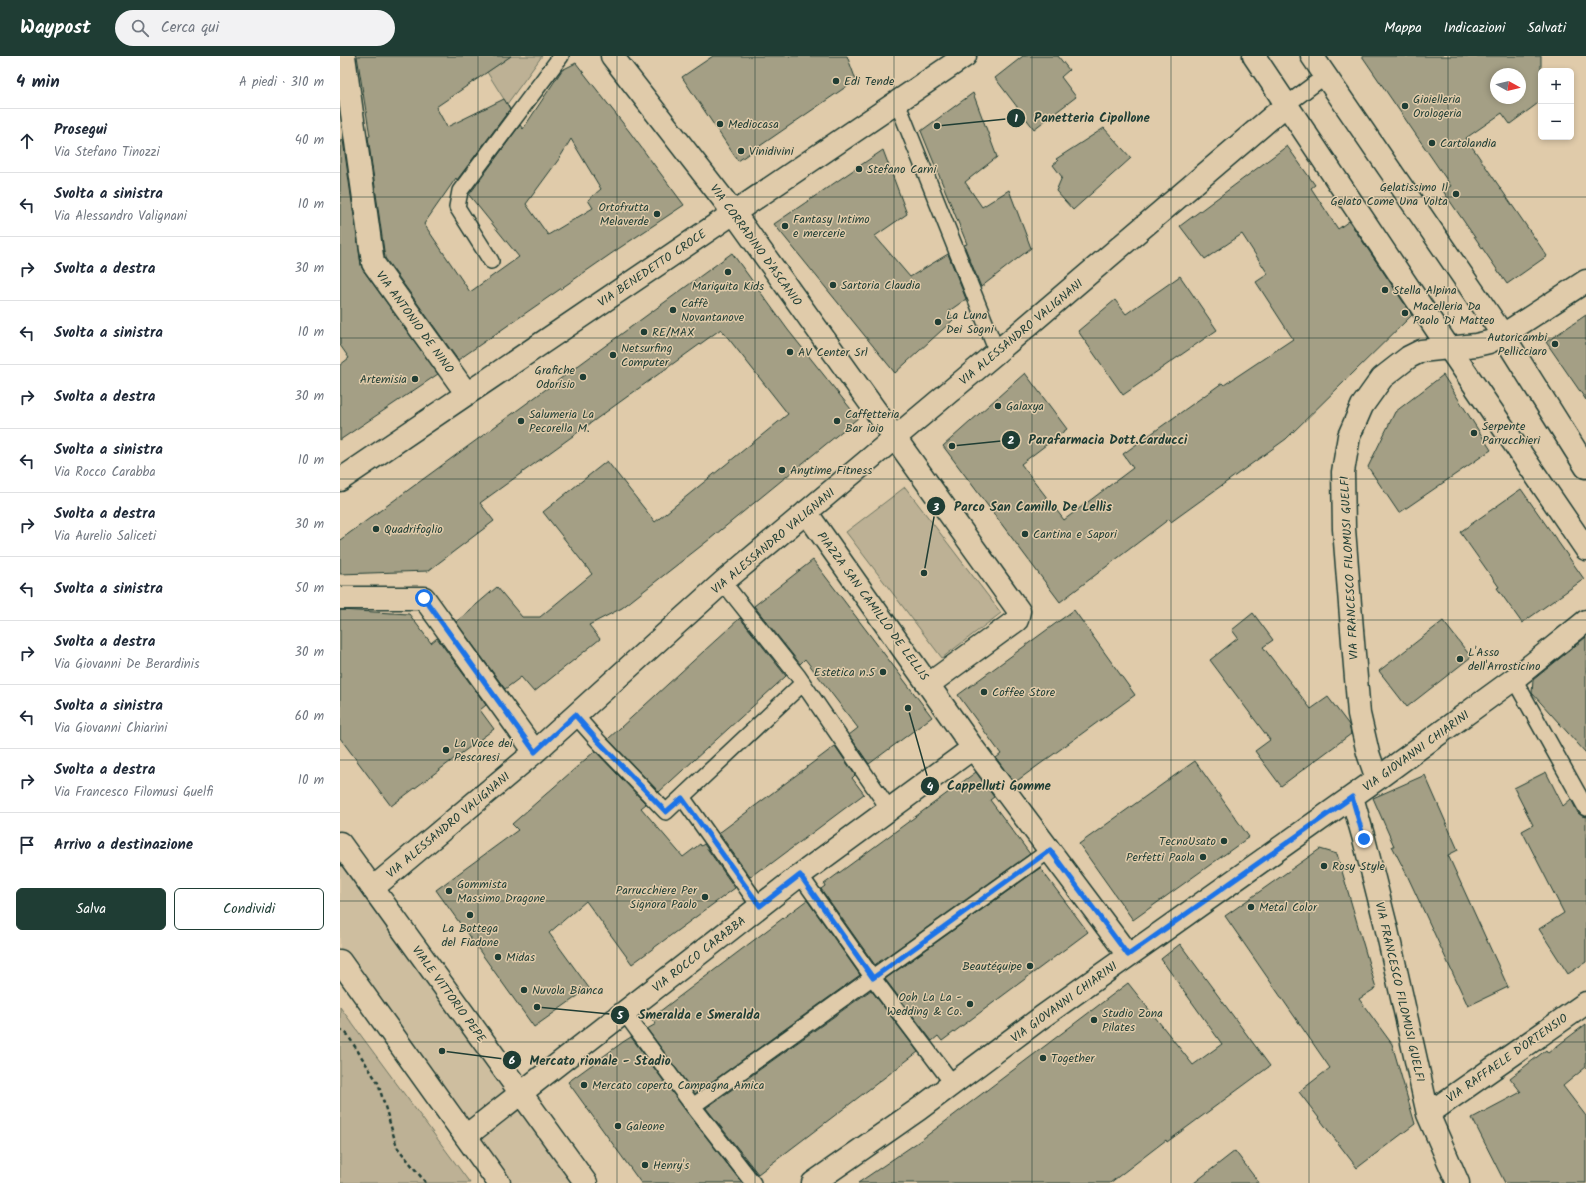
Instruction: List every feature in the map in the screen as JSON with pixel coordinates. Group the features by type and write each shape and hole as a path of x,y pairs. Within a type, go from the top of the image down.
{"street":[{"name":"VIA ANTONIO DE NINO","path":"344,56 373,263 467,394"},
{"name":"VIA CORRADINO D'ASCANIO","path":"612,56 734,213 895,438"},
{"name":"VIA BENEDETTO CROCE","path":"340,480 965,56"},
{"path":"1254,56 1449,348 1586,549"},
{"path":"1312,56 1503,335 1586,468"},
{"name":"VIA ALESSANDRO VALIGNANI","path":"373,888 535,752 723,582 998,352 1286,105"},
{"name":"VIA FRANCESCO FILOMUSI GUELFI","path":"1377,779 1368,753 1359,714 1353,642 1344,529 1343,472 1349,436 1362,406 1382,378 1409,357 1421,352 1489,342 1503,335 1586,281"},
{"name":"PIAZZA SAN CAMILLO DE LELLIS","path":"806,512 929,684 1018,620 1019,610 895,438"},
{"path":"340,598 424,598 535,752"},
{"name":"VIA GIOVANNI CHIARINI","path":"813,1183 920,1109 1042,1017 1377,779 1514,679 1586,621"},
{"path":"929,684 973,748 1128,955"},
{"name":"VIA ROCCO CARABBA","path":"466,1136 520,1092 800,875 973,748"},
{"name":"VIA FRANCESCO FILOMUSI GUELFI","path":"1352,797 1386,926 1428,1114 1458,1183"},
{"name":"VIALE VITTORIO PEPE","path":"341,847 373,888 586,1183"},
{"path":"340,961 499,1183"},
{"name":"VIA RAFFAELE D'ORTENSIO","path":"1428,1114 1586,1003"}],"lane":[{"path":"491,261 457,207 460,191 561,56"},
{"name":"VIA ALESSANDRO VALIGNANI","path":"1286,105 1326,76"},
{"path":"897,102 998,352"},
{"path":"723,582 803,683 889,809"},
{"path":"1514,679 1586,808"},
{"path":"575,715 666,812 803,683"},
{"path":"682,798 760,906"},
{"path":"693,1106 1050,850"},
{"path":"800,875 873,978 953,1084"},
{"path":"624,1012 693,1106 753,1183"}],"path":[{"path":"340,1029 348,1034 378,1083 397,1147 426,1183"}],"shaded area":[{"path":"511,56 542,56 507,104 487,72"},
{"path":"905,487 1001,613 942,658 846,532"},
{"path":"340,840 585,1183 499,1183 340,983"},
{"path":"340,1007 470,1183 340,1183"}],"building":[{"path":"357,56 511,56 436,107 447,127 504,99 510,109 457,180 456,178 424,224 470,292 519,257 469,195 520,125 523,129 562,70 576,63 684,205 458,360 385,258 368,137 370,136","holes":["571,139 601,189 588,200 593,208 548,235 526,204 559,159"]},
{"path":"713,56 847,56 856,80 738,161 682,77"},
{"path":"1023,56 1058,56 1069,70 1061,77 1076,97 1034,129 995,78"},
{"path":"1362,56 1541,56 1541,68 1538,68 1538,103 1510,124 1502,113 1466,138 1547,256 1507,284 1443,191 1451,186"},
{"path":"973,93 997,157 965,182 982,207 1009,190 1031,248 981,287 964,245 967,244 921,131"},
{"path":"1104,128 1131,158 1073,210 1056,191 1062,177 1053,165 1058,161 1056,159"},
{"path":"343,140 361,265 363,270 438,374 340,440 340,365 349,358 340,345 340,141"},
{"path":"1287,146 1315,185 1311,188 1338,229 1349,221 1412,315 1286,439 1171,522 1169,519 1060,602 943,446 1025,373 1067,429 1021,464 1064,520 1133,468 1123,454 1222,383 1224,385 1293,339 1256,282 1268,274 1242,234 1205,259 1180,226"},
{"path":"883,150 907,214 875,236 910,277 948,254 966,299 949,311 953,320 895,373 774,224"},
{"path":"732,253 788,330 858,418 710,539 622,608 589,625 600,639 534,692 521,677 505,689 456,622 497,587 522,617 540,617 592,574 543,512 607,461 655,522 788,414 721,329 480,503 494,521 428,571 340,574 340,540"},
{"path":"1180,276 1217,330 1123,395 1078,331 1115,300 1126,314"},
{"path":"1586,315 1586,400 1546,342"},
{"path":"1443,375 1491,450 1399,513 1368,467 1395,412"},
{"path":"1521,489 1584,579 1522,623 1497,588 1499,587 1460,532"},
{"path":"813,560 932,717 869,764 849,735 858,728 805,659 800,664 754,606"},
{"path":"340,610 409,614 431,643 437,638 486,705 480,710 494,729 391,806 340,738"},
{"path":"1074,610 1135,695 1014,783 996,758 1001,754 958,695"},
{"path":"1253,613 1273,640 1263,647 1311,709 1328,697 1349,725 1351,734 1281,786 1255,751 1270,740 1210,660 1238,638 1232,630"},
{"path":"740,618 786,676 659,792 608,739"},
{"path":"1443,621 1471,657 1407,707 1379,671"},
{"path":"1586,637 1586,753 1532,693 1533,680"},
{"path":"835,746 855,775 852,778 864,794 764,869 762,868 750,877 719,833"},
{"path":"595,751 646,804 641,808 683,857 700,844 701,846 704,844 735,888 632,964 586,901 549,933 589,988 534,1027 436,890 518,830 512,824"},
{"path":"1195,761 1249,837 1133,920 1079,844"},
{"path":"976,772 994,797 990,800 1030,854 875,965 821,889 825,886 824,884"},
{"path":"1546,772 1563,806 1571,799 1578,813 1586,817 1586,962 1568,974 1539,929 1564,913 1522,831 1533,825 1514,788"},
{"path":"1425,775 1458,850 1448,855 1508,987 1468,1006 1392,846 1394,846 1373,798"},
{"path":"1320,849 1337,854 1376,988 1359,999 1392,1044 1415,1124 1357,1168 1299,1092 1330,1068 1225,916"},
{"path":"1040,868 1088,932 942,1041 938,1036 932,1041 885,979"},
{"path":"807,900 860,975 695,1094 647,1029 656,1024 651,1018"},
{"path":"1180,944 1270,1066 1167,1142 1166,1140 1110,1183 858,1183 921,1140 1128,983 1193,1065 1222,1044 1161,959"},
{"path":"871,990 918,1052 758,1174 706,1108"},
{"path":"1586,1024 1586,1067 1563,1086 1586,1116 1586,1183 1505,1183 1472,1118 1521,1092 1510,1078 1546,1050 1548,1053"},
{"path":"631,1037 742,1183 641,1183 568,1082"},
{"path":"1235,1151 1259,1183 1194,1183"}],"place":[{"name":"Edi Tende","path":"836,81"},
{"name":"Gioielleria Orologeria","path":"1405,106"},
{"name":"Mediocasa","path":"720,124"},
{"name":"Panetteria Cipollone","path":"937,126"},
{"name":"Cartolandia","path":"1432,143"},
{"name":"Vinidivini","path":"741,151"},
{"name":"Stefano Carni","path":"859,169"},
{"name":"Gelatissimo Il Gelato Come Una Volta","path":"1456,194"},
{"name":"Ortofrutta Melaverde","path":"657,214"},
{"name":"Fantasy Intimo e mercerie","path":"785,226"},
{"name":"Mariquita Kids","path":"728,272"},
{"name":"Sartoria Claudia","path":"833,285"},
{"name":"Stella Alpina","path":"1385,290"},
{"name":"Caffè Novantanove","path":"673,310"},
{"name":"Macelleria Da Paolo Di Matteo","path":"1405,313"},
{"name":"La Luna Dei Sogni","path":"938,322"},
{"name":"RE/MAX","path":"644,332"},
{"name":"Autoricambi Pellicciaro","path":"1555,344"},
{"name":"AV Center Srl","path":"790,352"},
{"name":"Netsurfing Computer","path":"613,355"},
{"name":"Grafiche Odorisio","path":"583,377"},
{"name":"Artemisia","path":"415,379"},
{"name":"Galaxya","path":"998,406"},
{"name":"Salumeria La Pecorella M.","path":"521,421"},
{"name":"Caffetteria Bar ioio","path":"837,421"},
{"name":"Serpente Parrucchieri","path":"1474,433"},
{"name":"Parafarmacia Dott.Carducci","path":"952,446"},
{"name":"Anytime Fitness","path":"782,470"},
{"name":"Quadrifoglio","path":"376,529"},
{"name":"Cantina e Sapori","path":"1025,534"},
{"name":"Parco San Camillo De Lellis","path":"924,573"},
{"name":"L'Asso dell'Arrosticino","path":"1460,659"},
{"name":"Estetica n.5","path":"883,672"},
{"name":"Coffee Store","path":"984,692"},
{"name":"Cappelluti Gomme","path":"908,708"},
{"name":"La Voce dei Pescaresi","path":"446,750"},
{"name":"TecnoUsato","path":"1224,841"},
{"name":"Perfetti Paola","path":"1203,857"},
{"name":"Rosy Style","path":"1324,866"},
{"name":"Gommista Massimo Dragone","path":"449,891"},
{"name":"Parrucchiere Per Signora Paolo","path":"705,897"},
{"name":"Metal Color","path":"1251,907"},
{"name":"La Bottega del Fiadone","path":"470,915"},
{"name":"Midas","path":"498,957"},
{"name":"Beautéquipe","path":"1030,966"},
{"name":"Nuvola Bianca","path":"524,990"},
{"name":"Ooh La La - Wedding & Co.","path":"970,1004"},
{"name":"Smeralda e Smeralda","path":"537,1007"},
{"name":"Studio Zona Pilates","path":"1094,1020"},
{"name":"Mercato rionale - Stadio","path":"442,1051"},
{"name":"Together","path":"1043,1058"},
{"name":"Mercato coperto Campagna Amica","path":"584,1085"},
{"name":"Galeone","path":"618,1126"},
{"name":"Henry's","path":"645,1165"}],"route":[{"path":"424,598 535,752 575,715 666,812 682,798 760,906 800,875 873,978 1050,850 1128,955 1149,942 1352,797 1364,839"}]}
